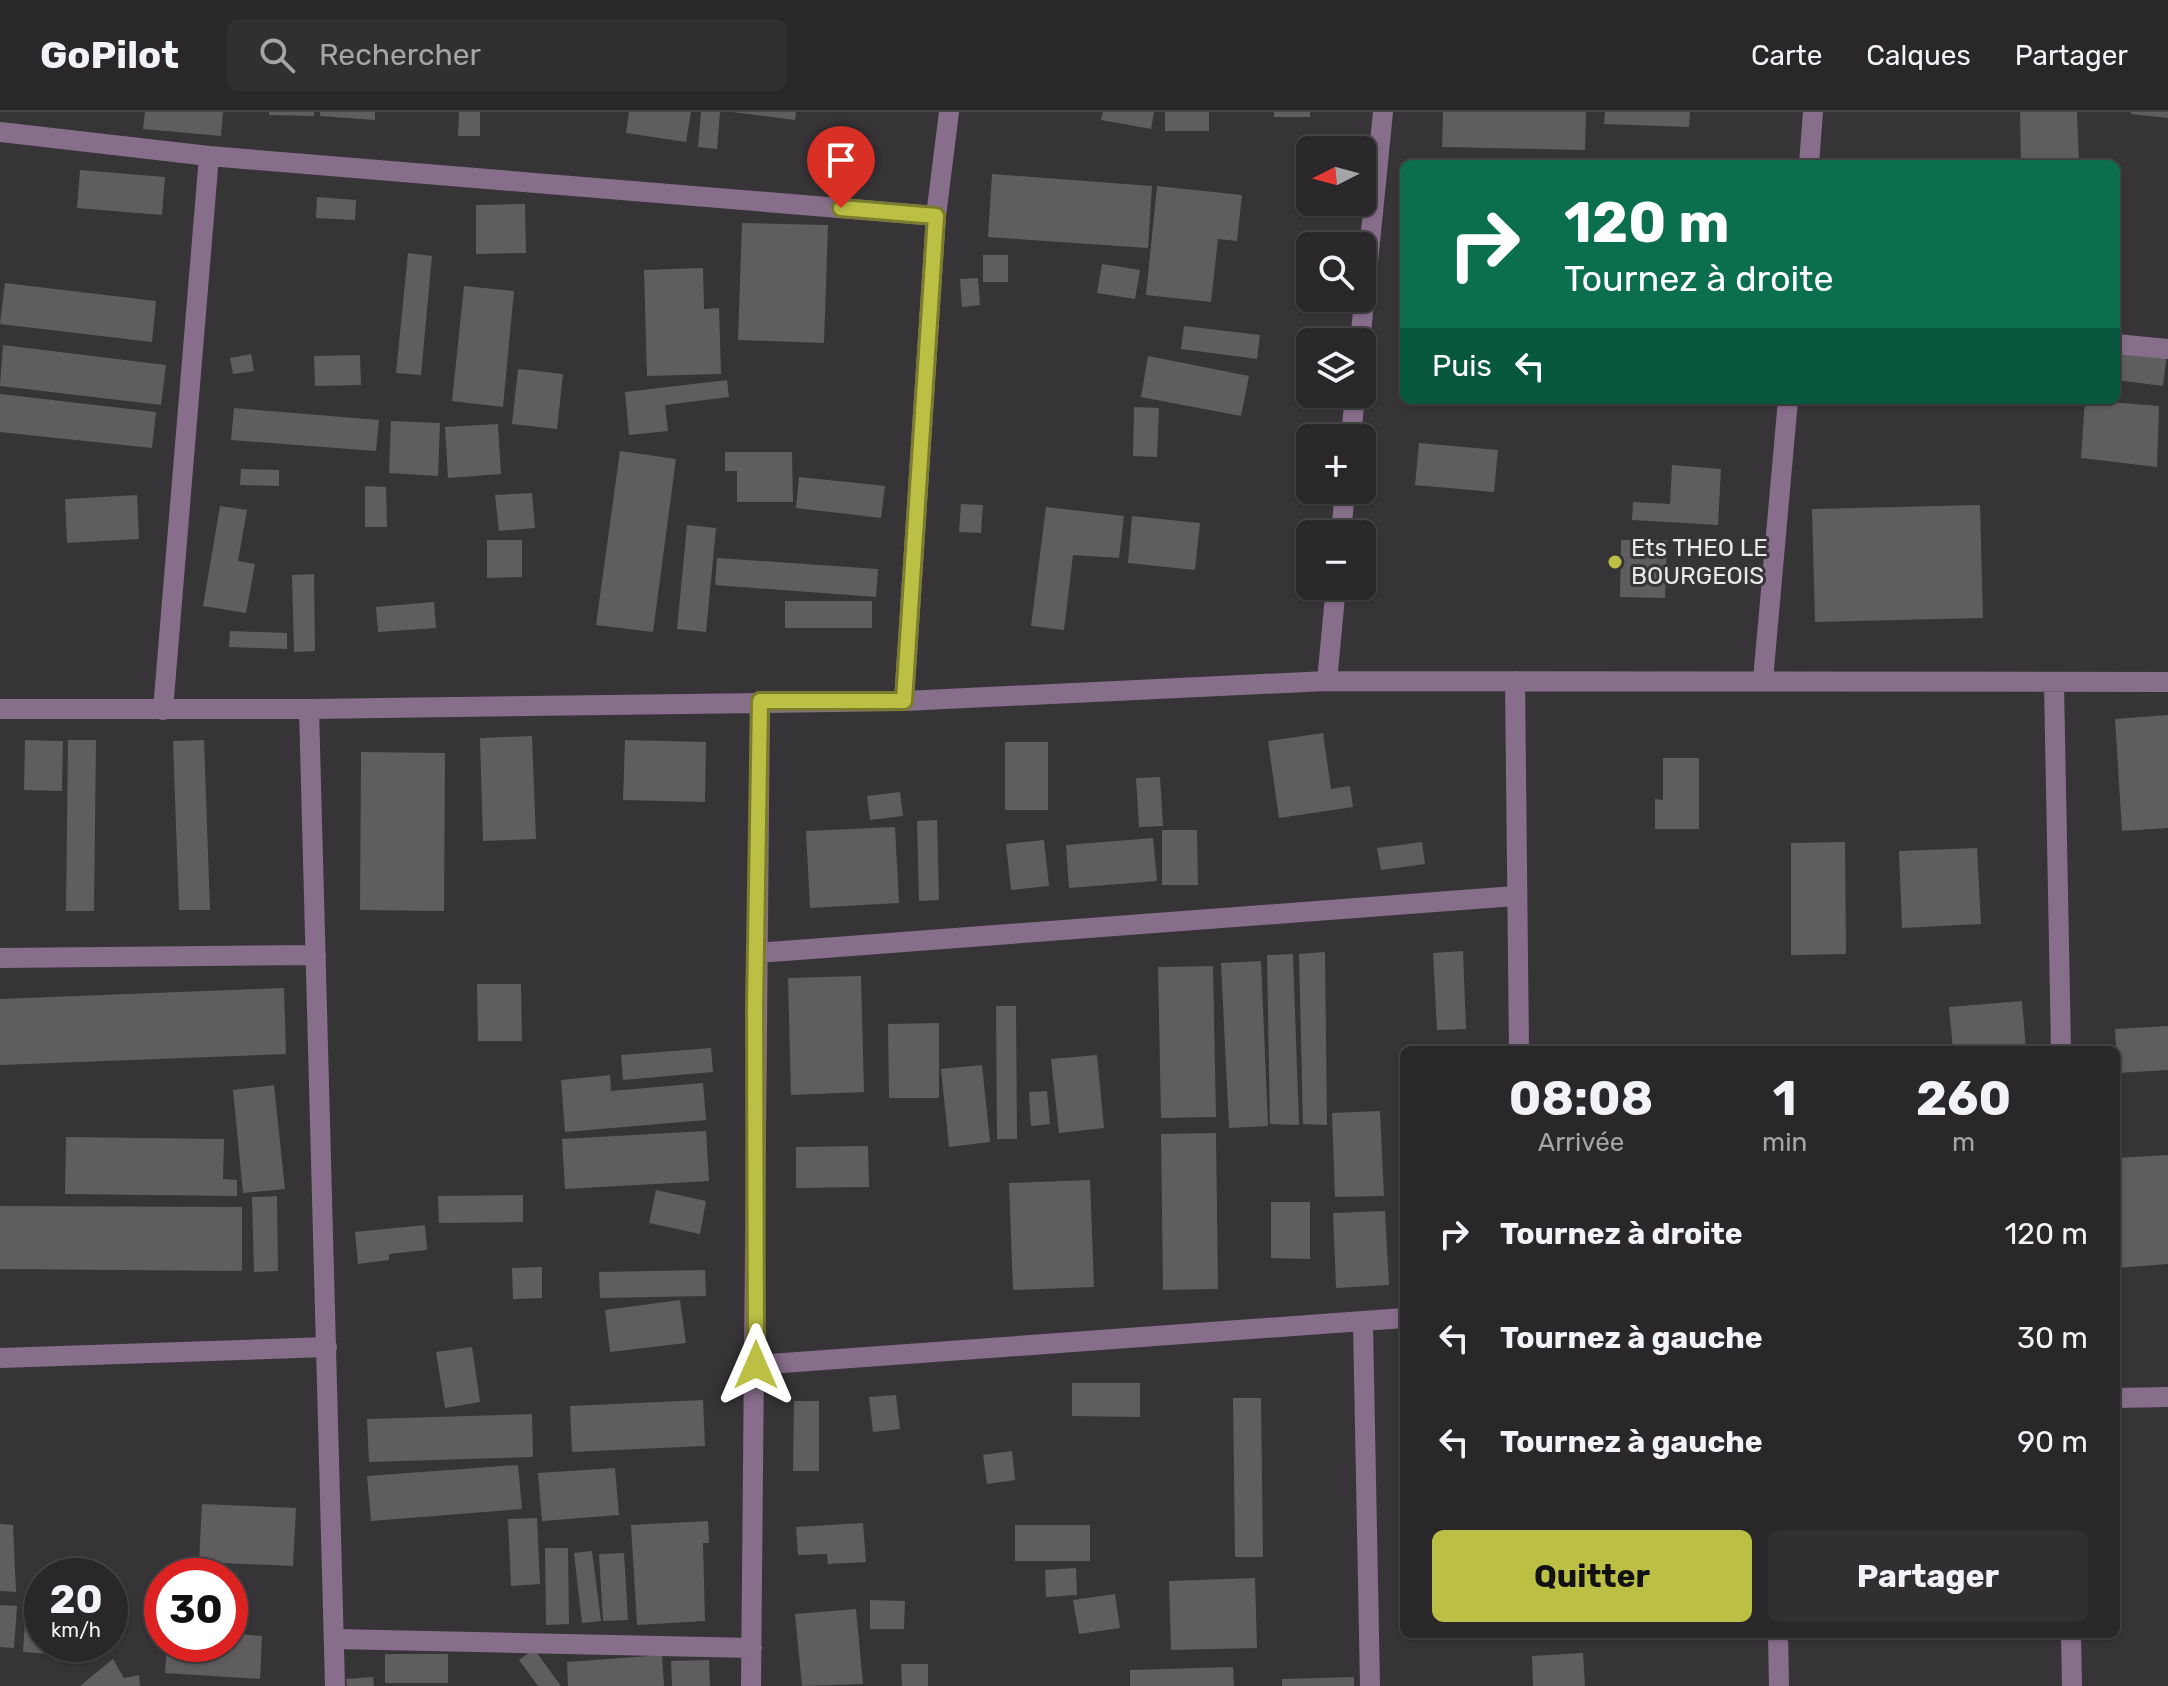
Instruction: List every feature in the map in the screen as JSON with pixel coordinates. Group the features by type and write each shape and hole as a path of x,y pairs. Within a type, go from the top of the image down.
{"street":[{"path":"904,701 936,216 949,112"},
{"path":"1361,328 1383,112"},
{"path":"1809,160 1813,112"},
{"path":"0,132 209,156 936,216"},
{"path":"163,710 209,156"},
{"path":"2120,344 2168,349"},
{"path":"1763,680 1788,404"},
{"path":"1327,681 1335,600"},
{"path":"0,709 309,709 904,701 1327,681 2168,682"},
{"path":"1515,681 1519,1046"},
{"path":"2054,684 2061,1046"},
{"path":"751,1686 760,701"},
{"path":"309,709 335,1686"},
{"path":"757,953 1515,896"},
{"path":"0,958 316,955"},
{"path":"756,1365 1400,1318"},
{"path":"1363,1323 1370,1686"},
{"path":"0,1358 327,1347"},
{"path":"2120,1398 2168,1397"},
{"path":"1778,1638 1779,1686"},
{"path":"2071,1638 2072,1686"},
{"path":"335,1639 752,1648"}],"building":[{"path":"145,112 223,112 221,136 143,129"},
{"path":"269,112 314,112 314,116 269,115"},
{"path":"320,112 375,112 375,120 320,116"},
{"path":"459,112 480,112 480,136 458,136"},
{"path":"629,112 691,112 686,142 626,133"},
{"path":"701,112 720,112 717,149 698,147"},
{"path":"732,112 796,112 795,120"},
{"path":"1103,112 1154,112 1151,129 1101,120"},
{"path":"1165,112 1209,112 1209,131 1165,131"},
{"path":"1274,112 1310,112 1310,117 1274,117"},
{"path":"1443,112 1586,112 1585,150 1442,147"},
{"path":"1605,112 1690,112 1689,127 1604,124"},
{"path":"2020,112 2077,112 2079,160 2021,160"},
{"path":"2168,112 2168,118 2131,114"},
{"path":"80,170 165,177 162,215 77,208"},
{"path":"992,174 1152,186 1148,248 988,237"},
{"path":"1157,186 1242,195 1237,241 1218,239 1211,302 1146,295"},
{"path":"317,197 356,200 355,220 316,218"},
{"path":"525,204 526,253 476,254 476,205"},
{"path":"742,223 828,225 824,343 738,340"},
{"path":"408,253 432,256 421,375 396,373"},
{"path":"983,255 1008,255 1008,282 983,282"},
{"path":"1102,264 1140,270 1135,299 1097,293"},
{"path":"703,268 704,309 719,308 721,374 647,376 644,270"},
{"path":"978,278 980,305 962,307 960,279"},
{"path":"5,283 156,301 152,342 0,324"},
{"path":"464,286 514,291 503,407 452,401"},
{"path":"1184,326 1260,335 1257,359 1181,349"},
{"path":"3,345 166,365 161,405 0,386"},
{"path":"2120,348 2167,353 2163,386 2120,381"},
{"path":"251,354 254,371 233,374 230,358"},
{"path":"360,355 361,385 315,386 314,356"},
{"path":"1148,356 1249,376 1241,416 1141,397"},
{"path":"518,369 563,374 557,429 512,424"},
{"path":"727,380 729,397 665,405 668,431 629,435 625,392"},
{"path":"0,394 156,412 152,448 0,432"},
{"path":"2085,404 2159,406 2157,467 2081,458"},
{"path":"1134,407 1159,408 1157,457 1133,456"},
{"path":"234,408 379,420 376,451 231,440"},
{"path":"391,421 440,423 438,476 389,473"},
{"path":"498,424 501,474 448,478 445,427"},
{"path":"1419,443 1498,450 1494,492 1415,485"},
{"path":"620,451 676,459 653,632 596,625"},
{"path":"725,452 792,452 793,502 737,502 737,471 725,471"},
{"path":"1672,465 1721,469 1718,525 1632,520 1633,502 1670,504"},
{"path":"241,469 279,470 279,486 240,485"},
{"path":"799,477 885,486 881,518 796,508"},
{"path":"365,486 386,487 387,527 365,527"},
{"path":"532,493 535,528 499,531 495,495"},
{"path":"137,495 139,539 67,543 65,499"},
{"path":"961,504 983,505 981,533 959,532"},
{"path":"1980,505 1983,618 1815,622 1812,509"},
{"path":"220,506 247,510 238,561 255,564 246,613 203,606"},
{"path":"1046,507 1124,516 1119,558 1073,555 1064,630 1031,626"},
{"path":"1132,516 1200,523 1195,570 1128,563"},
{"path":"687,525 716,528 706,632 677,629"},
{"path":"487,540 522,540 522,577 487,578"},
{"path":"1621,540 1667,540 1665,598 1620,597"},
{"path":"717,558 878,569 876,597 715,585"},
{"path":"314,574 315,651 294,652 292,575"},
{"path":"785,601 872,601 872,628 785,628"},
{"path":"434,602 436,628 378,632 376,607"},
{"path":"230,631 287,633 287,649 229,647"},
{"path":"2168,715 2168,828 2122,831 2115,719"},
{"path":"1323,733 1331,789 1350,786 1353,807 1279,818 1268,741"},
{"path":"532,736 536,839 483,841 480,738"},
{"path":"25,740 63,741 62,791 24,790"},
{"path":"68,740 96,740 94,911 66,911"},
{"path":"204,740 210,910 179,910 173,741"},
{"path":"625,740 706,742 705,802 623,800"},
{"path":"1005,742 1048,742 1048,810 1005,810"},
{"path":"361,752 445,753 444,911 360,910"},
{"path":"1663,758 1699,758 1699,829 1655,829 1655,799 1663,800"},
{"path":"1160,777 1163,826 1139,827 1136,778"},
{"path":"900,792 903,816 870,820 867,796"},
{"path":"937,820 939,900 919,901 917,821"},
{"path":"895,827 899,903 810,908 806,831"},
{"path":"1162,830 1197,830 1198,885 1162,885"},
{"path":"1153,838 1157,881 1069,888 1066,845"},
{"path":"1044,840 1049,886 1011,890 1006,844"},
{"path":"1422,842 1425,864 1381,870 1377,848"},
{"path":"1845,842 1846,954 1791,955 1791,843"},
{"path":"1977,848 1981,924 1902,928 1899,851"},
{"path":"1463,951 1466,1029 1437,1030 1433,953"},
{"path":"1325,952 1327,1125 1303,1124 1299,954"},
{"path":"1293,954 1299,1125 1270,1124 1267,955"},
{"path":"1261,961 1268,1126 1229,1128 1221,963"},
{"path":"1213,966 1216,1117 1161,1118 1158,967"},
{"path":"861,976 864,1092 791,1095 788,978"},
{"path":"477,984 521,984 522,1041 478,1041"},
{"path":"284,988 286,1054 0,1065 0,999"},
{"path":"2022,1001 2026,1046 1953,1046 1949,1007"},
{"path":"996,1006 1016,1006 1017,1139 997,1139"},
{"path":"939,1023 939,1098 889,1098 888,1024"},
{"path":"2168,1026 2168,1070 2120,1073 2120,1046 2116,1046 2115,1029"},
{"path":"711,1048 713,1072 623,1080 621,1055"},
{"path":"1097,1055 1104,1128 1059,1133 1051,1059"},
{"path":"982,1065 990,1142 949,1147 941,1069"},
{"path":"610,1075 611,1091 703,1083 706,1120 565,1132 561,1080"},
{"path":"274,1085 285,1189 243,1193 233,1090"},
{"path":"1047,1091 1050,1124 1031,1126 1029,1092"},
{"path":"1380,1111 1384,1196 1335,1197 1332,1113"},
{"path":"706,1131 709,1181 565,1189 562,1139"},
{"path":"1216,1133 1218,1289 1163,1290 1161,1134"},
{"path":"66,1137 224,1139 223,1179 237,1180 237,1196 65,1194"},
{"path":"868,1146 869,1187 796,1188 796,1147"},
{"path":"2168,1155 2168,1264 2120,1268 2120,1158"},
{"path":"1090,1180 1094,1287 1013,1290 1009,1183"},
{"path":"656,1190 706,1201 700,1234 649,1223"},
{"path":"523,1195 523,1222 439,1223 438,1196"},
{"path":"277,1196 278,1271 254,1272 252,1197"},
{"path":"1271,1202 1310,1202 1310,1259 1271,1258"},
{"path":"0,1206 242,1207 242,1271 0,1269"},
{"path":"1385,1211 1389,1285 1336,1288 1333,1213"},
{"path":"425,1225 427,1250 389,1254 389,1260 358,1264 355,1232"},
{"path":"542,1267 542,1298 513,1299 512,1268"},
{"path":"705,1270 706,1296 600,1298 599,1272"},
{"path":"680,1300 686,1343 610,1352 605,1310"},
{"path":"472,1347 480,1402 445,1408 436,1352"},
{"path":"1072,1383 1140,1383 1140,1417 1072,1416"},
{"path":"896,1395 900,1429 873,1432 869,1397"},
{"path":"1233,1398 1261,1398 1263,1557 1235,1557"},
{"path":"703,1400 705,1446 572,1452 570,1406"},
{"path":"794,1401 819,1401 819,1471 793,1471"},
{"path":"532,1414 533,1457 369,1462 367,1419"},
{"path":"1012,1451 1015,1480 987,1484 983,1455"},
{"path":"518,1465 522,1509 371,1521 367,1476"},
{"path":"615,1468 619,1515 542,1521 538,1473"},
{"path":"202,1504 296,1508 293,1566 248,1564 248,1558 199,1558"},
{"path":"537,1518 540,1584 511,1586 508,1519"},
{"path":"708,1521 709,1543 703,1543 705,1621 637,1625 631,1525"},
{"path":"863,1523 866,1562 828,1564 827,1554 798,1555 796,1527"},
{"path":"0,1524 13,1525 16,1592 0,1591"},
{"path":"1015,1525 1090,1525 1090,1561 1015,1561"},
{"path":"545,1548 568,1548 569,1624 546,1625"},
{"path":"592,1551 601,1621 582,1623 574,1553"},
{"path":"624,1553 628,1620 603,1621 599,1554"},
{"path":"1076,1568 1077,1595 1046,1597 1045,1570"},
{"path":"1255,1578 1257,1648 1171,1650 1169,1581"},
{"path":"1115,1594 1120,1628 1079,1634 1073,1600"},
{"path":"870,1600 905,1601 904,1629 870,1629"},
{"path":"0,1605 17,1606 14,1648 0,1647"},
{"path":"856,1609 863,1684 802,1686 795,1614"},
{"path":"248,1635 262,1636 260,1679 165,1673 166,1662 248,1662"},
{"path":"534,1649 561,1686 538,1686 519,1660"},
{"path":"1583,1653 1585,1686 1533,1686 1532,1656"},
{"path":"385,1654 448,1654 448,1683 385,1683"},
{"path":"662,1655 664,1686 568,1686 567,1662"},
{"path":"709,1660 710,1686 672,1686 671,1661"},
{"path":"109,1662 115,1662 124,1678 139,1675 140,1686 80,1686"},
{"path":"901,1664 928,1664 928,1686 902,1686"},
{"path":"1233,1667 1234,1686 1130,1686 1130,1670"},
{"path":"373,1677 374,1686 347,1686 346,1679"},
{"path":"1354,1677 1354,1686 1282,1686 1282,1679"}],"place":[{"name":"Ets THEO LE BOURGEOIS","path":"1615,562"}],"route":[{"path":"756,1365 755,1007 760,701 904,701 936,216 841,208"}]}
